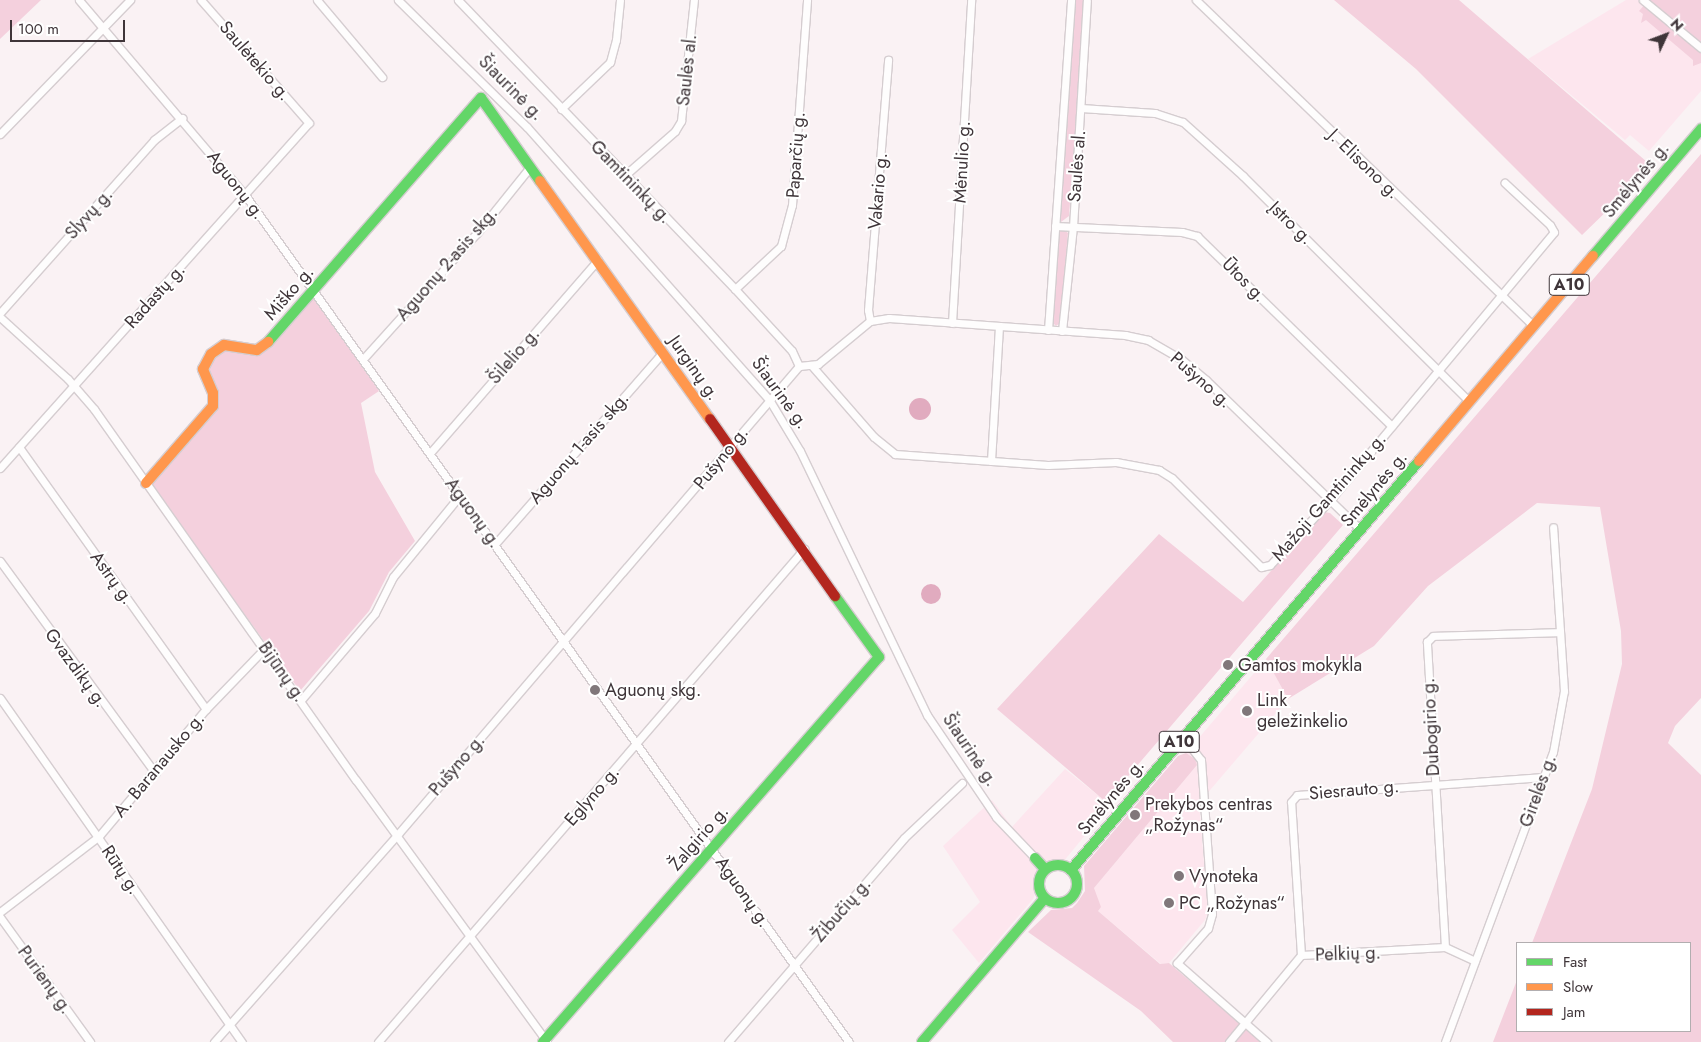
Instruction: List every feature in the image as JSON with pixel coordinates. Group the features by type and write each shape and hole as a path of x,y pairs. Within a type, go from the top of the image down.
{"main road":[{"name":"Jurginų g.","path":"481,98 880,657"},
{"name":"Miško g.","path":"146,483 213,406 213,393 203,369 211,354 224,344 246,349 264,347 481,98"},
{"name":"Smėlynės g.","path":"1071,870 1182,737 1701,129"},
{"name":"Žalgirio g.","path":"545,1041 880,657"},
{"name":"Šiaurinė g.","path":"1035,858 1046,869"},
{"path":"1058,864 1071,870 1077,886 1071,898 1058,903 1045,898 1039,883 1046,869 1058,864"},
{"path":"922,1042 1045,898"}],"street":[{"name":"Aguonų g.","path":"79,0 182,118 245,195 566,640 849,1042"},
{"path":"0,134 130,0"},
{"name":"Saulėtekio g.","path":"201,0 309,123"},
{"path":"317,0 382,76"},
{"name":"Šiaurinė g.","path":"398,0 527,126 770,401 796,442 927,715 996,817 1035,858"},
{"name":"Gamtininkų g.","path":"458,0 624,176 735,289 792,351 800,366"},
{"path":"561,109 610,62 615,52 620,0"},
{"name":"Saulės al.","path":"624,176 675,131 681,121 694,0"},
{"name":"Paparčių g.","path":"735,289 781,246 792,205 807,0"},
{"name":"Mėnulio g.","path":"952,323 971,0"},
{"name":"Saulės al.","path":"1048,330 1071,0"},
{"name":"Saulės al.","path":"1062,331 1073,227 1088,0"},
{"name":"J. Elisono g.","path":"1196,0 1501,297 1534,326"},
{"path":"1643,0 1701,48"},
{"name":"Vakario g.","path":"870,322 868,310 888,60"},
{"name":"Įstro g.","path":"1081,108 1155,113 1183,122 1440,369 1469,401"},
{"name":"Slyvų g.","path":"0,313 154,140 182,118"},
{"name":"Radastų g.","path":"0,468 309,123"},
{"name":"Aguonų 2-asis skg.","path":"363,359 476,232 530,167"},
{"name":"Mažoji Gamtininkų g.","path":"812,366 874,437 895,454 1048,466 1116,462 1160,470 1172,478 1261,567 1270,565 1330,500 1554,232 1550,225 1505,183"},
{"name":"Ūtos g.","path":"1055,226 1182,232 1197,236 1392,426"},
{"name":"Šilelio g.","path":"430,453 598,260"},
{"name":"Bijūnų g.","path":"0,317 75,386 266,648 469,937 545,1041"},
{"name":"Pušyno g.","path":"870,322 889,318 1125,335 1148,340 1169,351 1206,380 1360,529"},
{"path":"800,366 812,366 832,356 870,322"},
{"path":"991,461 999,326"},
{"name":"Aguonų 1-asis skg.","path":"495,544 663,352"},
{"name":"Pušyno g.","path":"214,1042 398,834 800,366"},
{"name":"Astrų g.","path":"19,447 206,709"},
{"path":"301,700 374,613 393,577 460,495"},
{"name":"Girelės g.","path":"1445,1042 1553,752 1564,691 1553,527"},
{"name":"Eglyno g.","path":"378,1042 804,549"},
{"name":"Gvazdikų g.","path":"0,561 154,773"},
{"name":"Dubogirio g.","path":"1445,948 1426,642 1433,636 1560,632"},
{"name":"A. Baranausko g.","path":"0,912 98,836 154,773 206,709 266,648"},
{"name":"Rūtų g.","path":"0,698 242,1042"},
{"path":"1182,737 1202,760 1212,914 1208,928 1177,963 1267,1042"},
{"name":"Siesrauto g.","path":"1301,955 1291,802 1293,799 1302,794 1543,777"},
{"name":"Žibučių g.","path":"728,1042 904,838 962,783"},
{"name":"Purienų g.","path":"0,917 90,1042"},
{"name":"Pelkių g.","path":"1229,1042 1301,955 1445,948 1475,961"}],"shaded area":[{"path":"0,0 41,0 0,39"},
{"path":"1073,0 1085,0 1069,216 1061,222 1058,220"},
{"path":"1334,0 1459,0 1647,162 1613,205 1582,235 1416,69"},
{"path":"1626,0 1643,0 1701,48 1701,91 1649,151 1630,135 1625,140 1528,59"},
{"path":"1643,0 1701,0 1701,63 1693,66 1693,60 1646,20 1641,23 1643,14 1639,11 1646,3"},
{"path":"1701,154 1701,698 1675,726 1668,743 1701,775 1701,1042 1493,1042 1516,983 1516,1032 1691,1032 1691,942 1532,942 1592,789 1622,664 1621,631 1600,507 1537,503 1428,586 1374,646 1288,699 1266,659"},
{"path":"1063,229 1068,233 1060,323 1056,326 1051,321 1056,233"},
{"path":"314,296 379,391 361,403 375,472 415,541 389,572 369,611 300,691 150,483 218,405 218,396 207,375 210,361 227,347 257,353"},
{"path":"916,398 924,398 931,405 931,413 924,420 916,420 909,413 909,405"},
{"path":"1324,512 1330,513 1343,525 1106,802 997,709 1159,534 1243,602"},
{"path":"927,584 935,584 941,590 941,598 935,604 927,604 921,598 921,590"},
{"path":"1266,659 1288,699 1199,803 1208,912 1205,920 1169,963 1161,964 1098,911 1094,888 1197,765 1186,753"},
{"path":"1186,753 1195,759 1197,765 1094,888 1101,907 1098,911 1160,964 1169,963 1261,1042 1173,1042 1141,1011 1028,932 1051,910 1072,908 1077,903 1085,891 1084,866 1178,756"},
{"path":"1065,769 1110,805 1063,862 1046,861 1036,871 1038,886 1033,899 979,963 952,930 980,902 943,846 992,800 1012,827"}],"traffic: fast":[{"path":"268,342 481,98 540,181"},
{"path":"1593,256 1701,129"},
{"path":"1071,870 1419,461"},
{"path":"543,1042 879,657 835,596"},
{"path":"1035,858 1045,869"},
{"path":"1058,865 1072,870 1077,884 1072,898 1058,903 1044,898 1039,884 1044,870 1058,865"},
{"path":"922,1042 1045,898"}],"traffic: slow":[{"path":"540,181 710,419"},
{"path":"1419,461 1593,256"},
{"path":"146,483 213,406 213,393 203,369 211,354 224,345 257,350 268,342"}],"traffic: jam":[{"path":"710,419 835,596"}],"place":[{"name":"Gamtos mokykla","path":"1228,665"},
{"name":"Aguonų skg.","path":"595,690"},
{"name":"Link geležinkelio","path":"1247,711"},
{"name":"Prekybos centras „Rožynas“","path":"1135,815"},
{"name":"Vynoteka","path":"1179,876"},
{"name":"PC „Rožynas“","path":"1169,903"}]}
